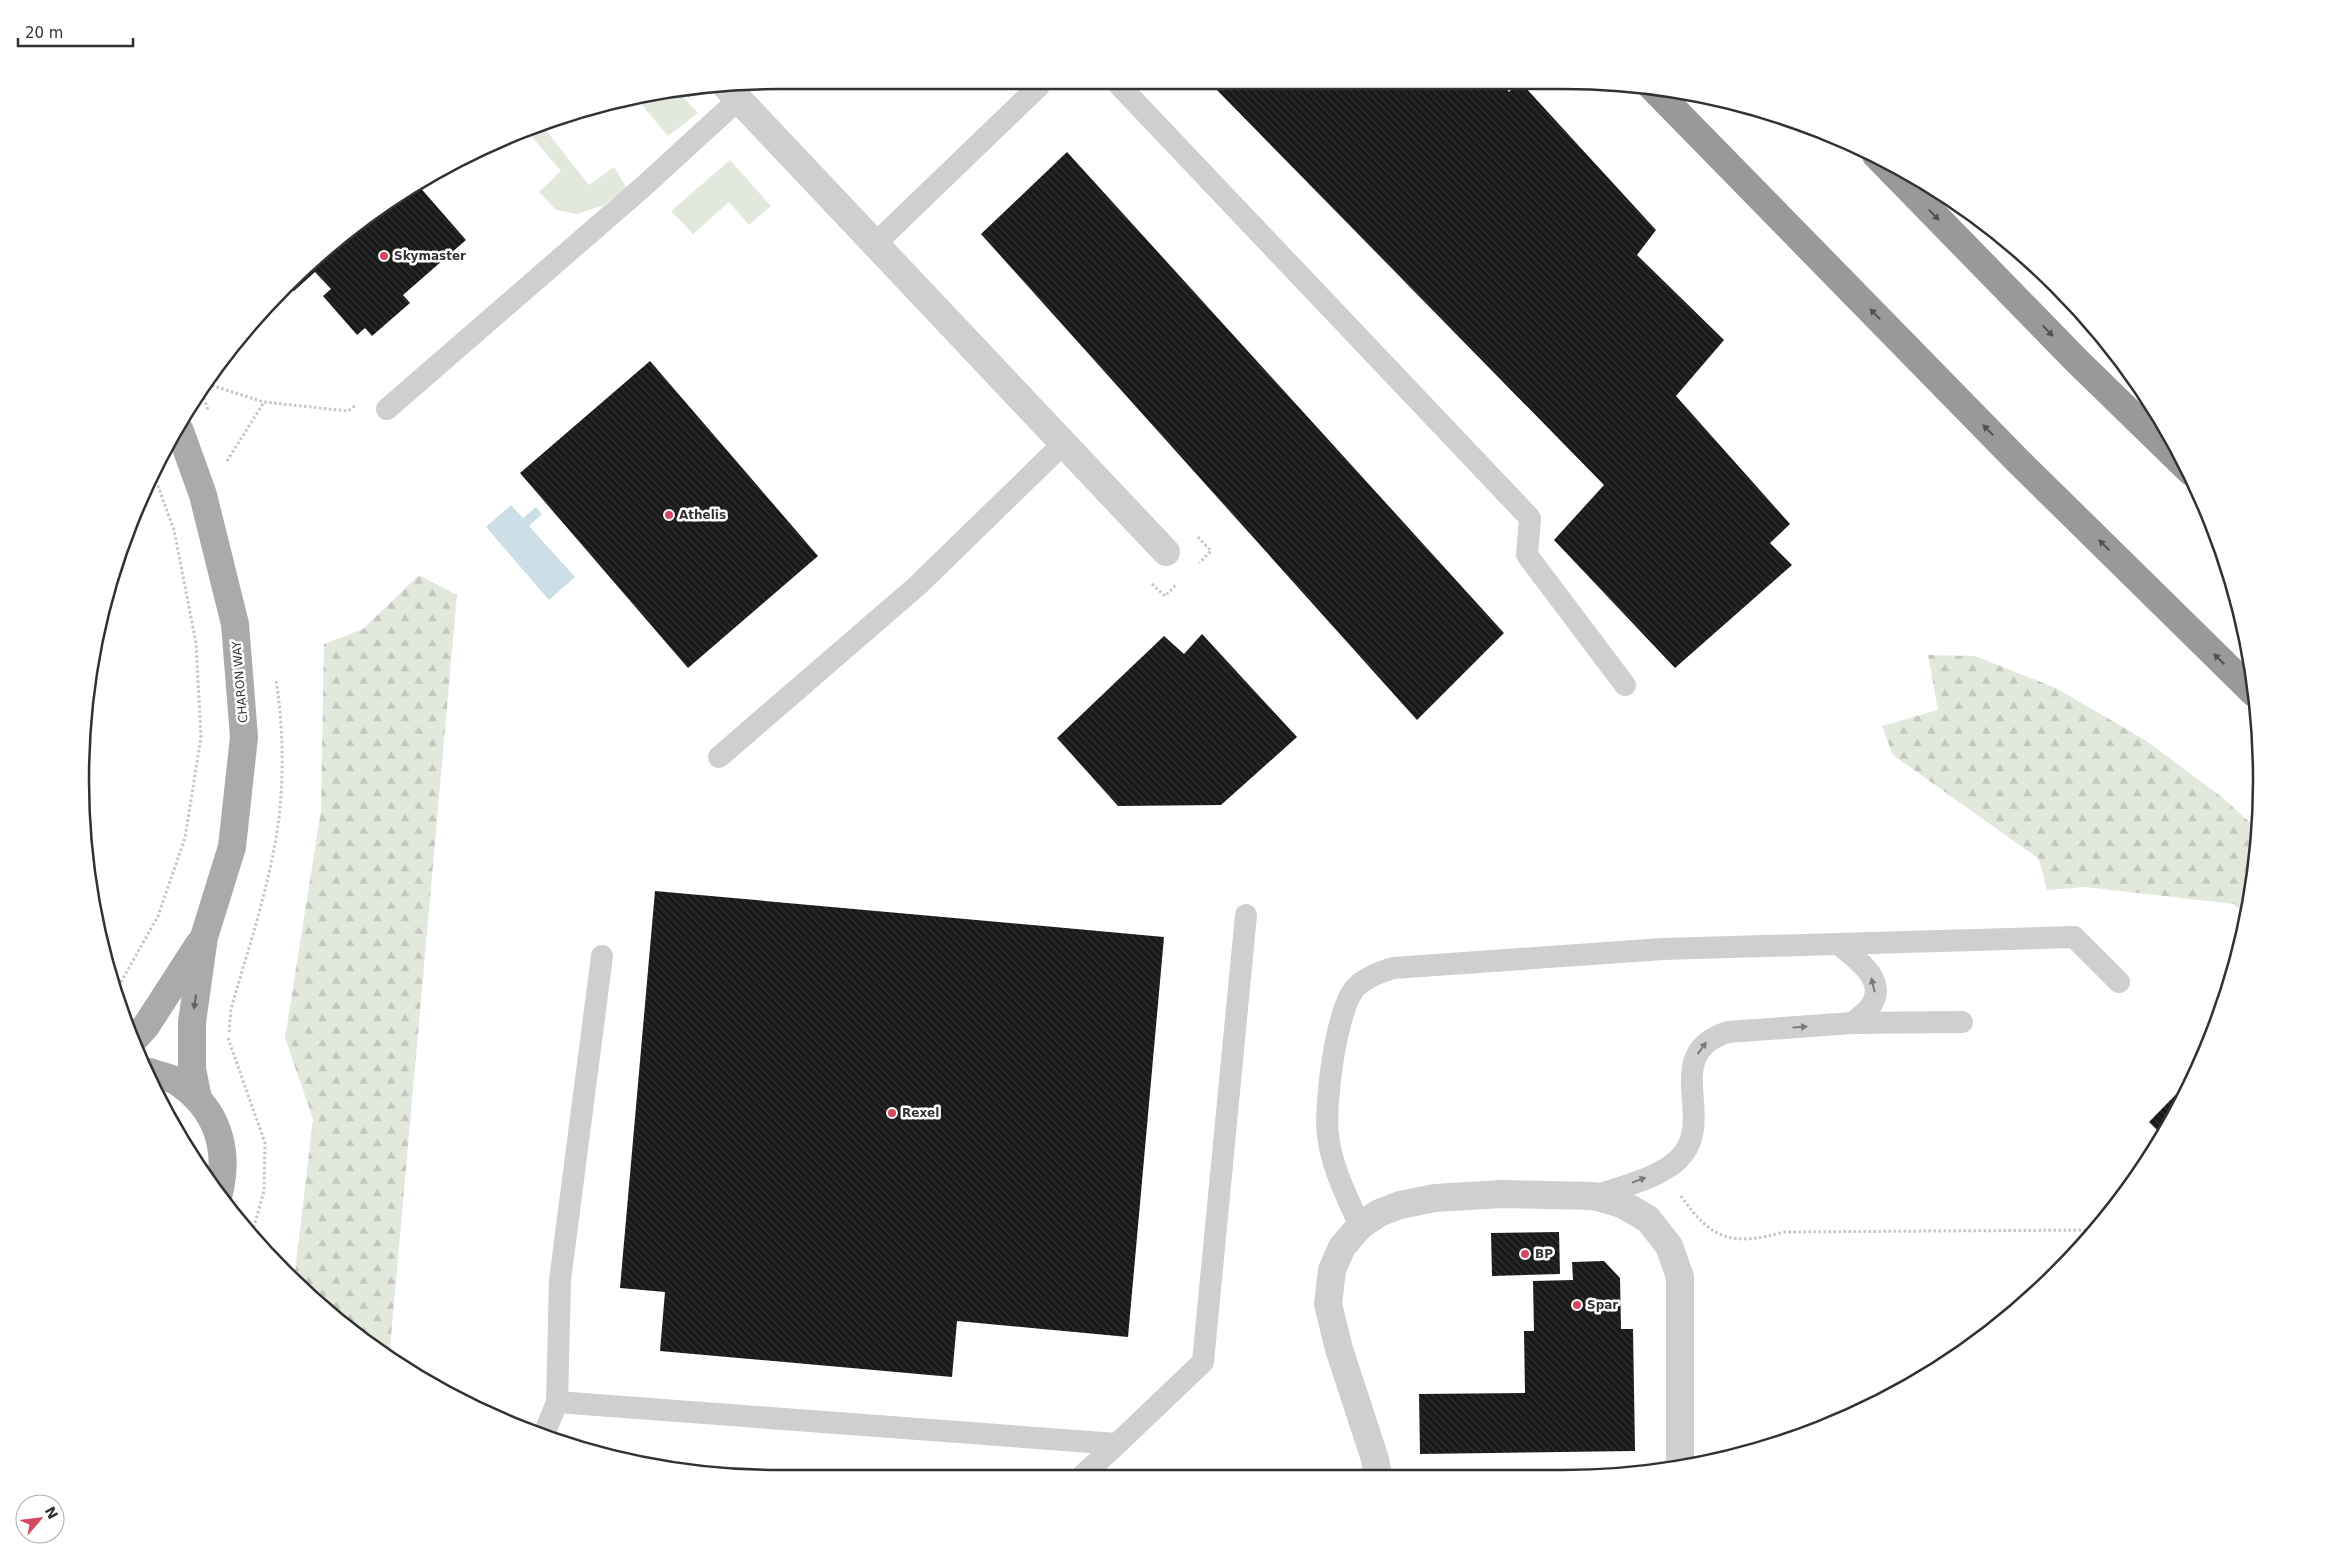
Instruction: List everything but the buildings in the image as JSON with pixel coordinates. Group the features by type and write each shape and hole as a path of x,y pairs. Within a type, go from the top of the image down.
{"highway":[{"path":"1661,96 2018,461 2247,687"},
{"path":"1894,174 2077,361 2170,452"}],"main road":[{"name":"CHARON WAY","path":"181,434 203,495 235,624 244,737 232,847 204,937 192,1030 192,1069 198,1099"},
{"name":"CHARON WAY","path":"138,1035 146,1026 204,937"},
{"path":"155,1074 174,1080 198,1099 214,1121 222,1146 224,1173 221,1186"}],"street":[{"path":"733,93 778,138 1166,552"},
{"path":"1379,1470 1339,1349 1328,1304 1332,1270 1342,1247 1360,1226 1379,1213 1400,1205 1435,1198 1502,1194 1594,1196 1622,1204 1648,1219 1669,1246 1680,1278 1680,1460"}],"lane":[{"path":"876,244 1036,89"},
{"path":"1123,89 1530,518 1527,555 1625,685"},
{"path":"388,409 651,180 733,93"},
{"path":"876,244 899,221"},
{"path":"719,757 917,586 1064,443"},
{"path":"1089,1470 1203,1362 1246,915"},
{"path":"1360,1226 1333,1162 1326,1110 1339,1028 1346,1002 1356,987 1372,975 1393,968 1663,949 2074,937 2119,982"},
{"path":"1838,944 1862,962 1876,986 1875,999 1869,1009 1852,1023"},
{"path":"546,1430 557,1402 560,1280 602,956"},
{"path":"1594,1196 1664,1170 1683,1155 1691,1141 1692,1079 1695,1060 1701,1046 1712,1037 1728,1032 1852,1023 1962,1022"},
{"path":"557,1402 1117,1444"}],"path":[{"path":"212,386 264,402 348,411 372,391 388,409"},
{"path":"226,463 264,402"},
{"path":"120,984 158,916 185,838 202,737 196,643 174,530 156,482"},
{"path":"1664,1170 1694,1216 1712,1230 1734,1239 1755,1240 1784,1232 2086,1230"}],"green space":[{"path":"682,96 698,113 668,136 640,103"},
{"path":"545,129 589,185 614,167 626,187 604,205 577,214 556,210 539,192 561,171 530,135"},
{"path":"730,160 771,206 749,225 729,202 693,234 671,211"},
{"path":"419,575 457,595 390,1348 392,1351 359,1328 295,1272 313,1119 285,1038 321,810 324,644 363,629"},
{"path":"1928,655 1975,656 2056,688 2145,740 2223,798 2252,824 2241,910 2234,904 2085,887 2047,890 2039,859 1893,755 1882,726 1938,710"}],"shaded area":[{"path":"511,505 523,518 536,507 542,514 529,526 575,577 549,600 486,527"}],"place":[{"name":"Skymaster","path":"384,256"},
{"name":"Athelis","path":"669,515"},
{"name":"Rexel","path":"892,1113"},
{"name":"BP","path":"1525,1254"},
{"name":"Spar","path":"1577,1305"}]}
